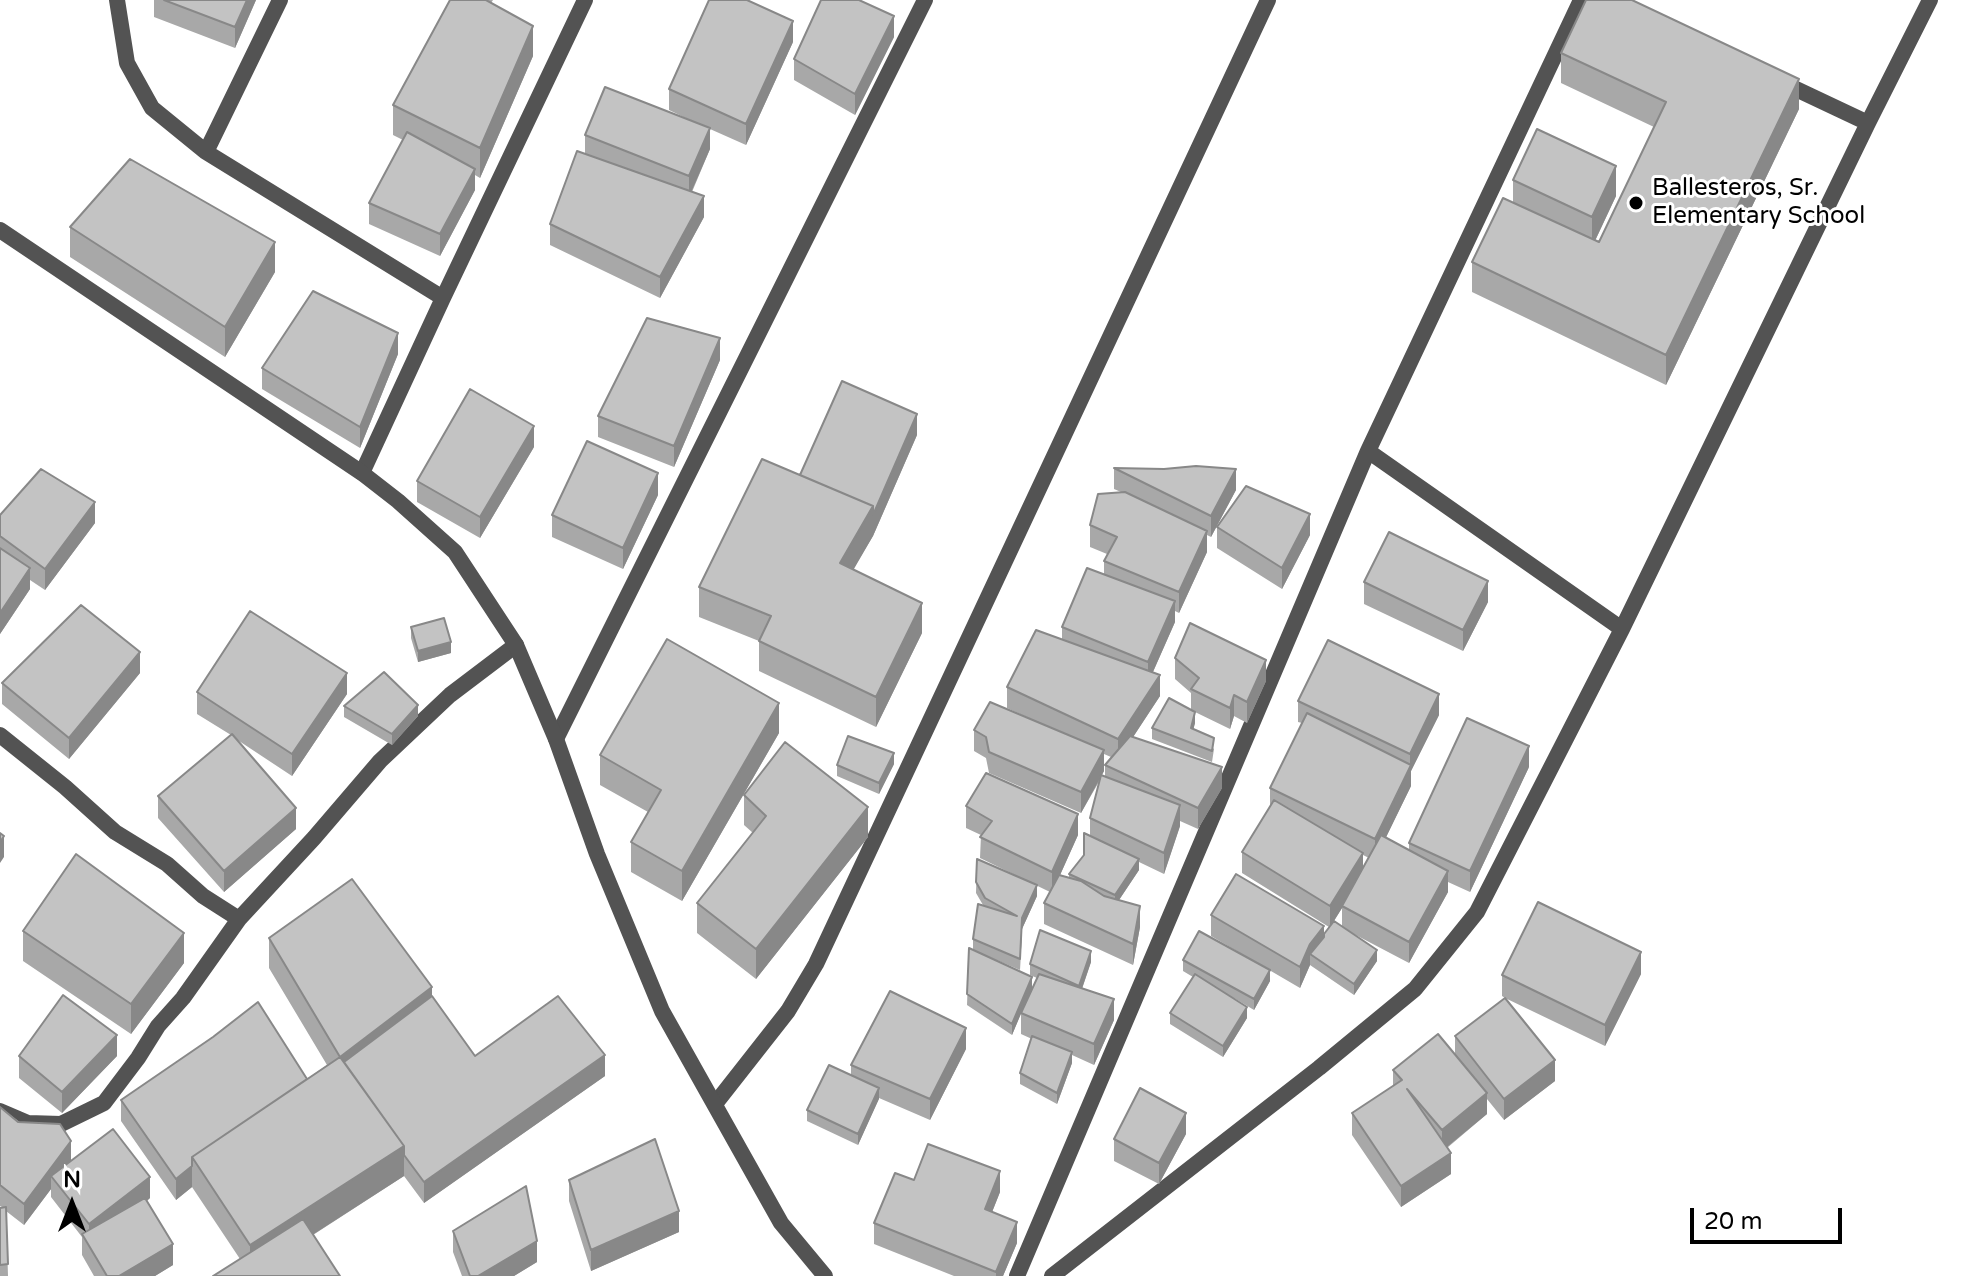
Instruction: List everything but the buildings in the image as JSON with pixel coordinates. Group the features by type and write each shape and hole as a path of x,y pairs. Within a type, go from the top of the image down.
{"street":[{"path":"117,0 127,63 152,108 206,152 443,298"},
{"path":"206,152 280,0"},
{"path":"362,473 585,0"},
{"path":"556,739 925,0"},
{"path":"715,1104 788,1011 816,964 1268,0"},
{"path":"1017,1276 1368,451 1581,0"},
{"path":"1052,1276 1319,1068 1415,989 1477,912 1622,629 1930,0"},
{"path":"1767,75 1868,123"},
{"path":"0,230 362,473 455,552 516,645 662,1011 781,1223 825,1276"},
{"path":"1368,451 1622,629"},
{"path":"0,1111 28,1123 61,1124 104,1103 239,919 380,761 450,695 516,645"},
{"path":"0,735 115,832 167,864 203,896 239,919"}],"place":[{"name":"Ballesteros, Sr. Elementary School","path":"1636,203"}]}
